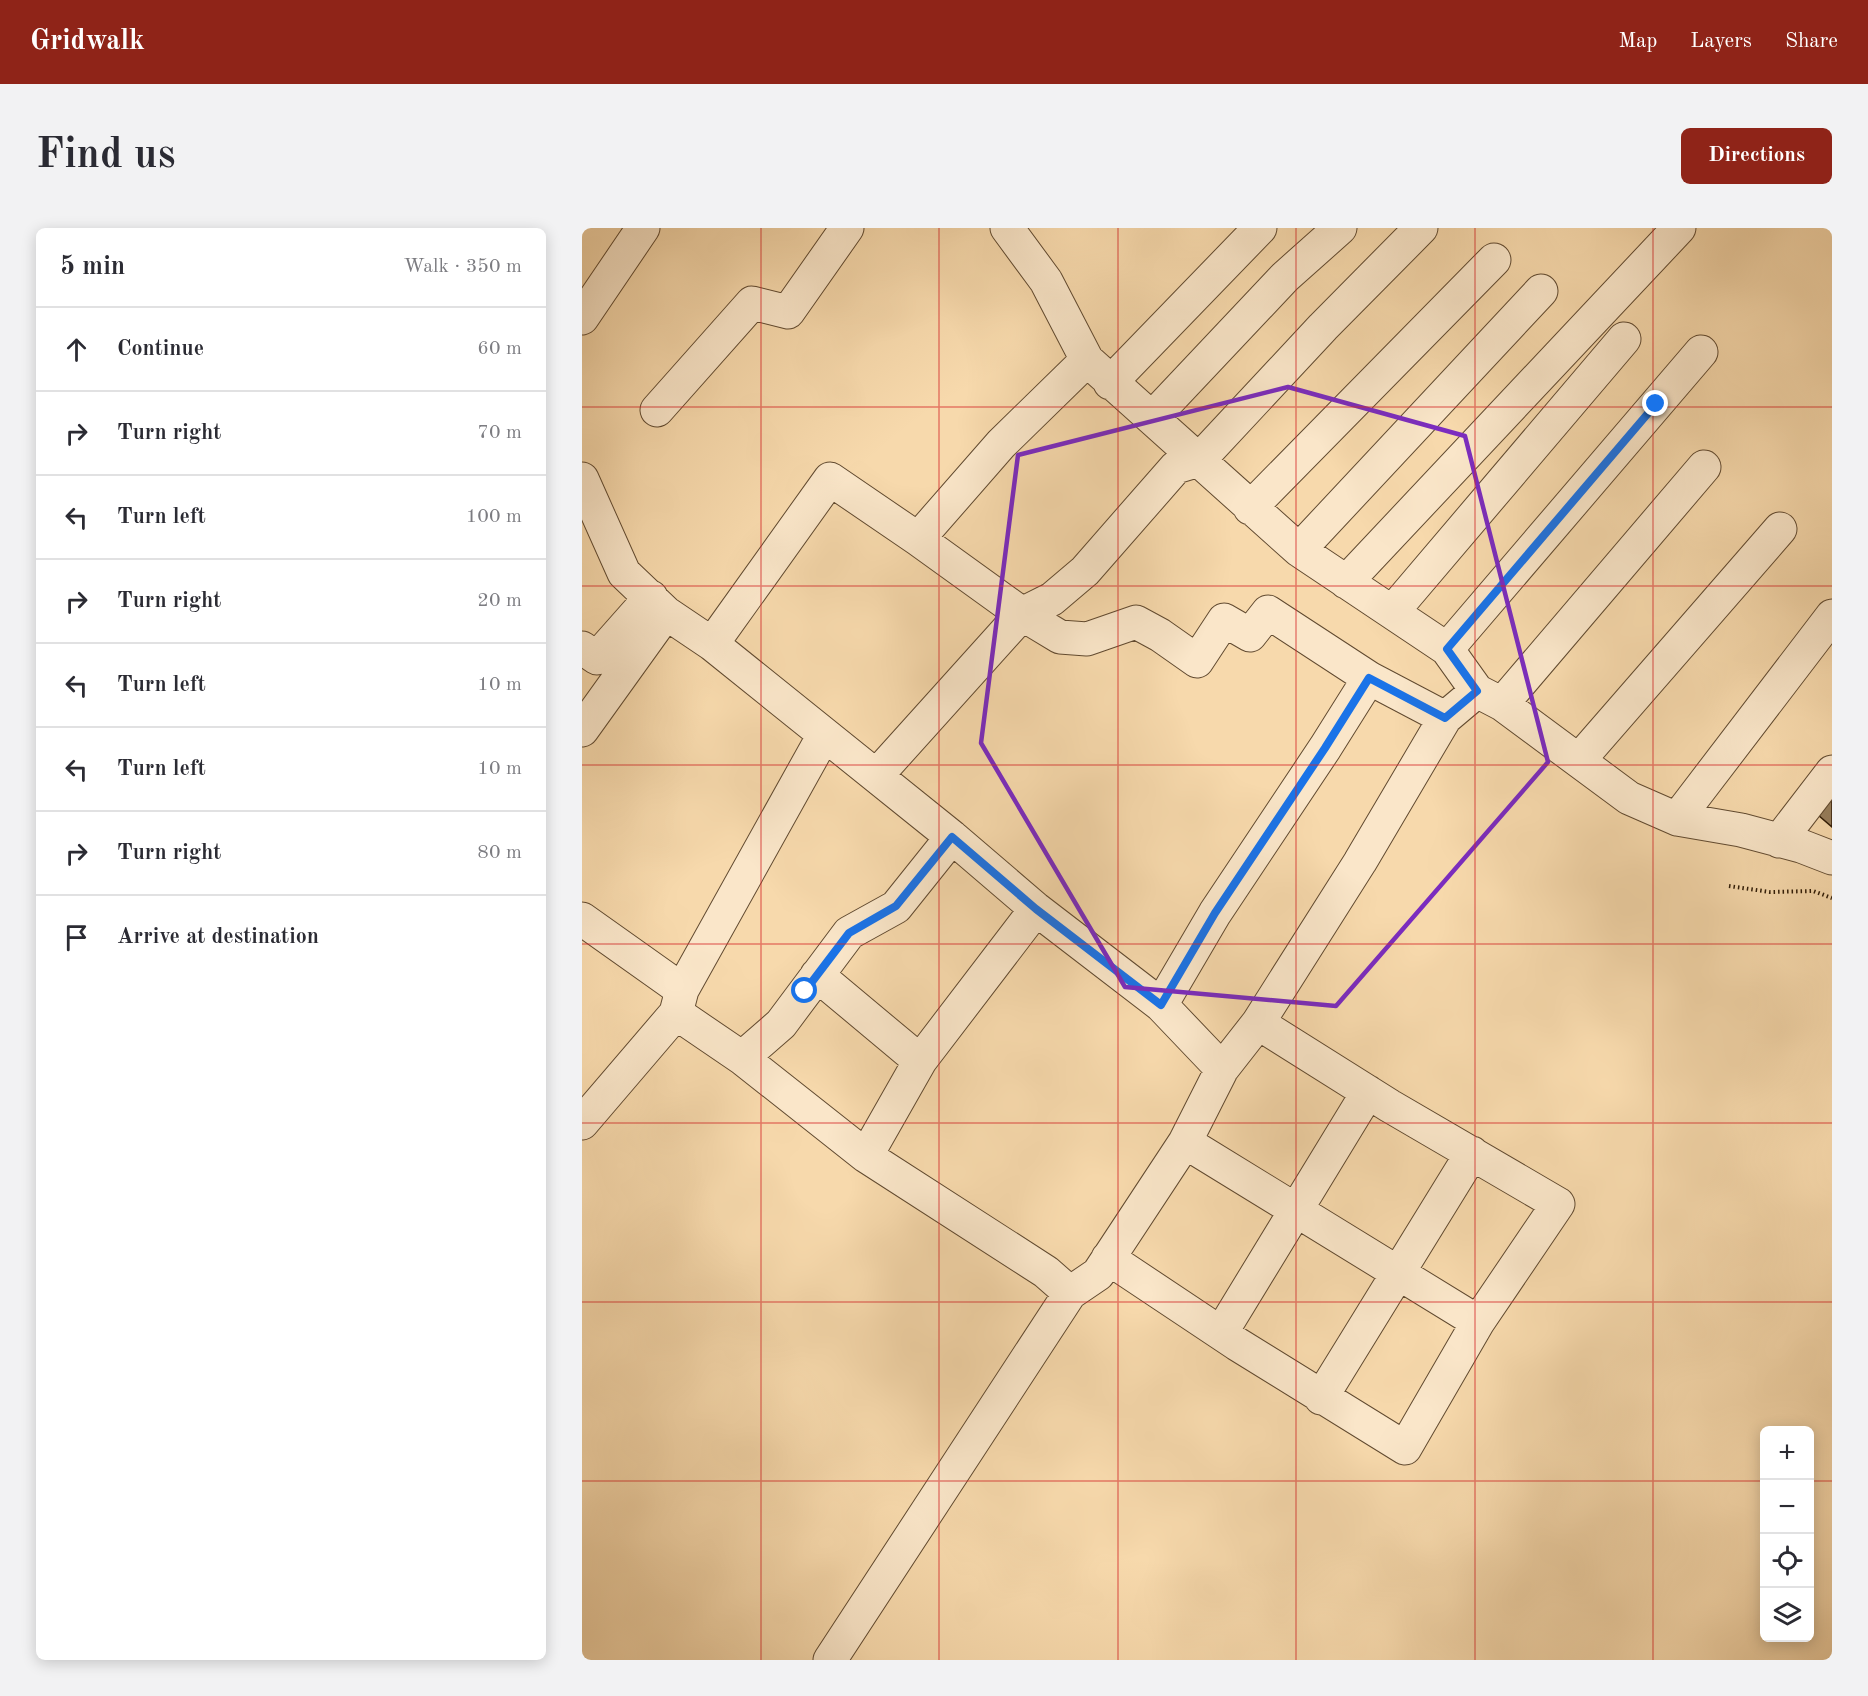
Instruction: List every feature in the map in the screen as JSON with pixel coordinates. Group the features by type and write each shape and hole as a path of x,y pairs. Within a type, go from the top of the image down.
{"street":[{"path":"582,318 643,228"},
{"path":"657,410 752,303 788,312 847,228"},
{"path":"1007,228 1046,281 1087,360 1110,383 1299,550 1447,649 1489,697 1579,759 1629,798 1677,819 1741,831 1801,846 1832,858"},
{"path":"1110,383 1260,228"},
{"path":"1152,418 1285,277 1340,228"},
{"path":"877,775 1022,614 1052,599 1085,571 1176,467 1199,460 1323,327 1421,228"},
{"path":"1346,582 1679,228"},
{"path":"1250,508 1494,260"},
{"path":"1299,550 1541,291"},
{"path":"1393,611 1624,339"},
{"path":"1447,649 1701,352"},
{"path":"918,539 1001,444 1087,360"},
{"path":"830,1660 1070,1293 1098,1274 1185,1142 1222,1069 1258,1023 1360,862 1445,718 1489,697 1704,467"},
{"path":"712,644 830,479 1022,614 1060,637 1087,639 1136,622 1160,634 1197,661 1224,620 1250,635 1268,612 1369,678 1445,718"},
{"path":"585,498 603,524 624,573 659,605 712,644 877,775 1036,909 1161,1005 1222,1069"},
{"path":"1579,759 1780,529"},
{"path":"582,648 597,658 659,605"},
{"path":"582,730 659,605"},
{"path":"1677,819 1832,616"},
{"path":"1161,1005 1215,913 1369,678"},
{"path":"582,1124 679,1001 824,735"},
{"path":"1779,841 1832,772"},
{"path":"742,1058 782,1024 849,933 896,906 952,837"},
{"path":"866,1156 920,1061 1036,909"},
{"path":"582,919 742,1058 866,1156 1046,1272 1070,1293"},
{"path":"817,975 920,1061"},
{"path":"1108,1258 1321,1398 1405,1448 1478,1322 1558,1204 1368,1092 1258,1023"},
{"path":"1221,1333 1368,1092"},
{"path":"1185,1142 1478,1322"},
{"path":"1321,1398 1472,1153"}],"path":[{"path":"1729,886 1770,892 1813,891 1832,898"}],"highlighted area":[{"path":"1288,387 1465,436 1548,762 1336,1006 1125,987 981,743 1018,455"}],"building":[{"path":"1832,785 1832,827 1811,809"}],"route":[{"path":"805,991 849,933 896,906 952,837 1036,909 1161,1005 1215,913 1369,678 1445,718 1477,691 1447,649 1656,404"}]}
